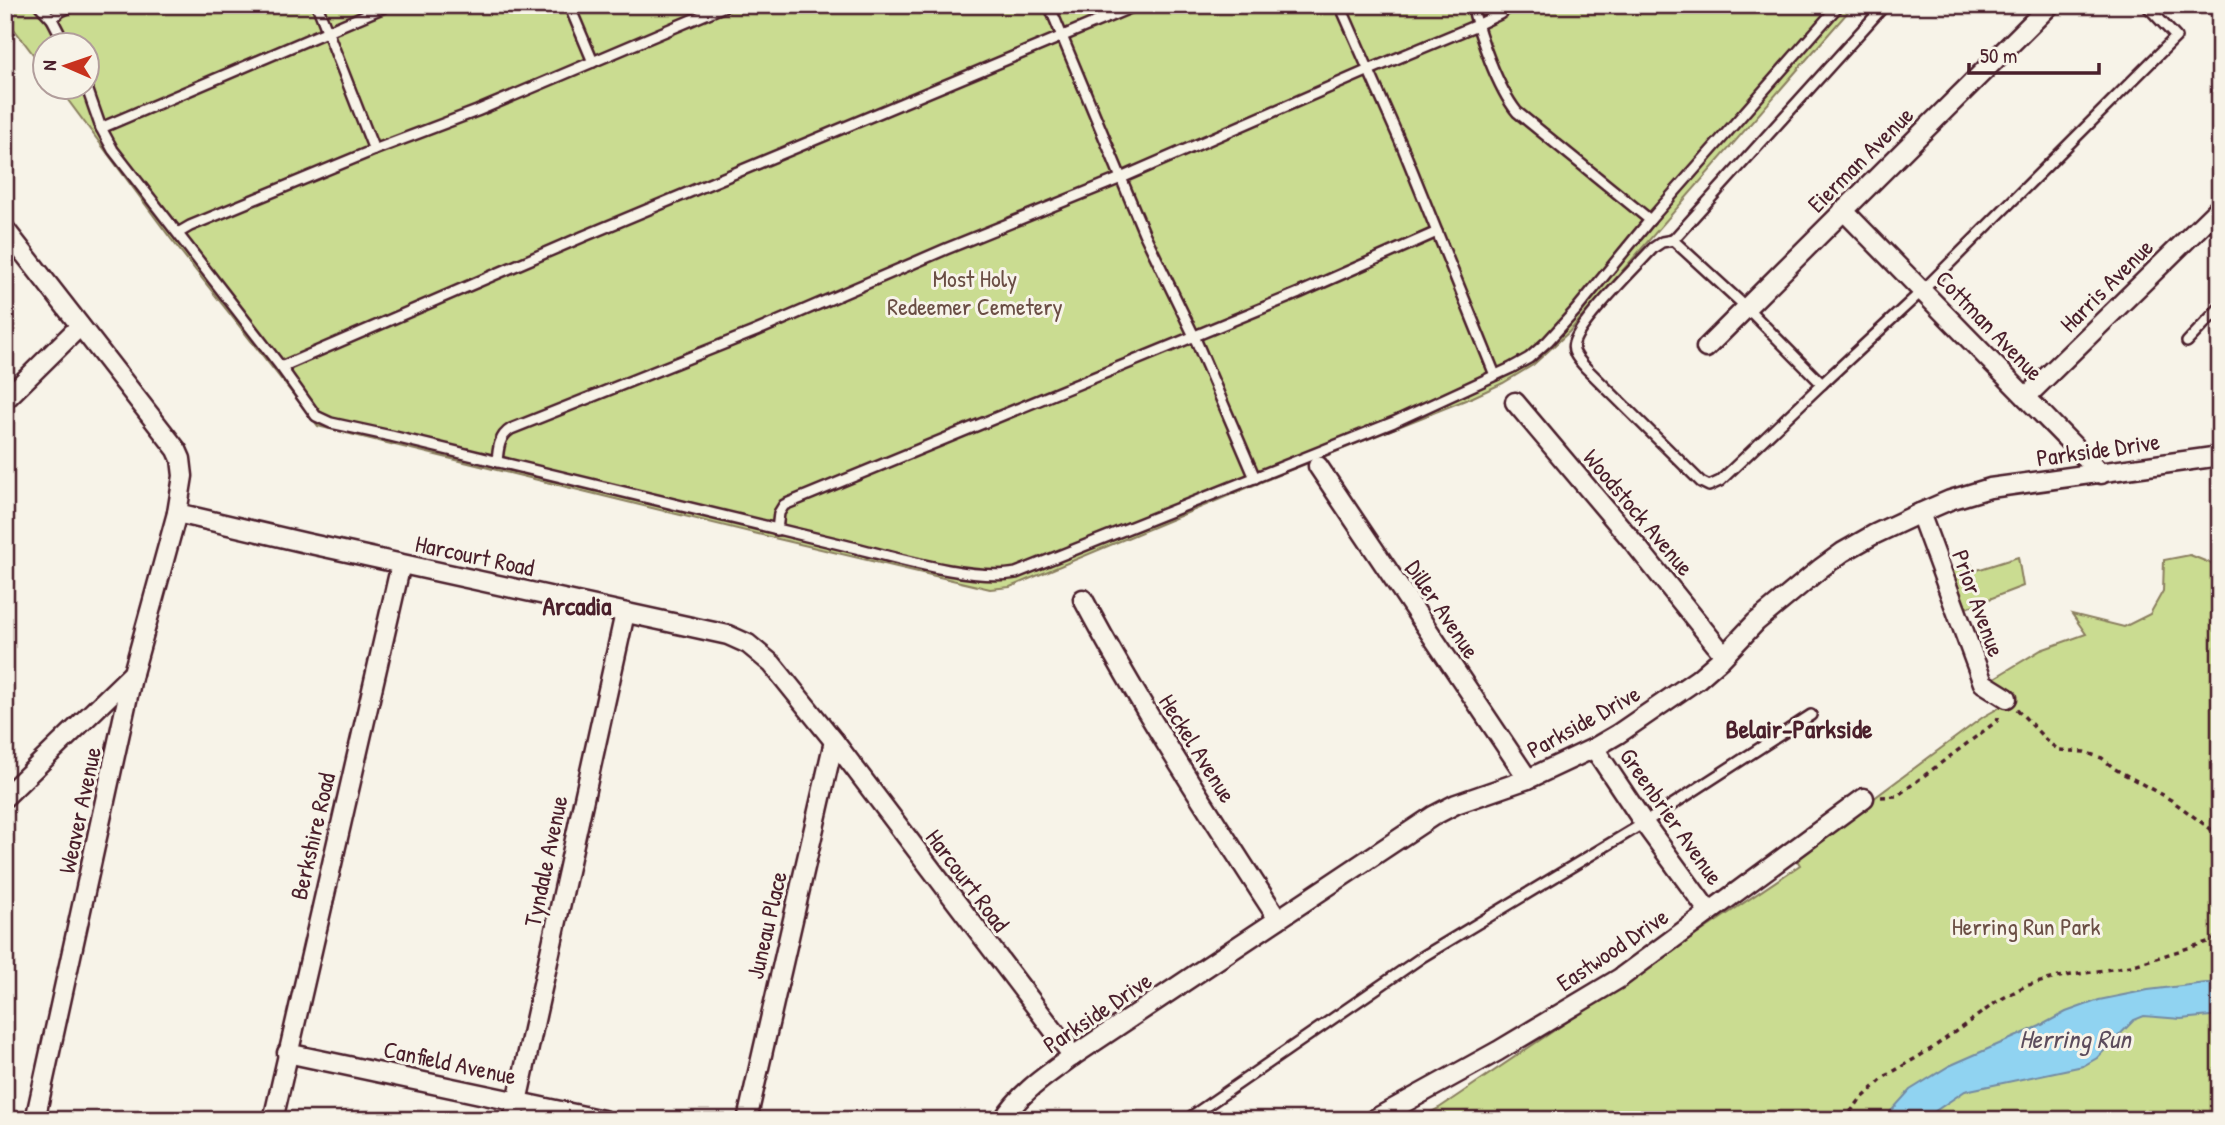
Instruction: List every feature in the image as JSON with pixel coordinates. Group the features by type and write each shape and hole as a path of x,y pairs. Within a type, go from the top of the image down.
{"street":[{"name":"Eierman Avenue","path":"1706,348 2050,5"},
{"name":"Harris Avenue","path":"2026,397 2220,207"},
{"name":"Cottman Avenue","path":"1843,210 2101,474"},
{"path":"5,229 177,450 183,476 177,513"},
{"path":"5,400 80,326"},
{"name":"Woodstock Avenue","path":"1515,402 1634,543 1724,656"},
{"name":"Parkside Drive","path":"1003,1120 1026,1090 1073,1056 1433,816 1456,804 1528,779 1594,748 1674,697 1724,656 1756,622 1821,568 1873,535 1950,500 1990,488 2220,456"},
{"name":"Diller Avenue","path":"1318,466 1528,779"},
{"name":"Harcourt Road","path":"177,513 728,635 748,644 772,664 834,741 1073,1056"},
{"name":"Weaver Avenue","path":"35,1120 133,673 177,513"},
{"name":"Prior Avenue","path":"1920,513 1983,683 2007,698"},
{"name":"Berkshire Road","path":"273,1120 401,564"},
{"name":"Heckel Avenue","path":"1083,599 1123,674 1193,790 1278,919"},
{"name":"Tyndale Avenue","path":"513,1120 625,613"},
{"path":"5,797 133,673"},
{"name":"Juneau Place","path":"747,1120 834,741"},
{"name":"Greenbrier Avenue","path":"1594,748 1644,823 1709,912"},
{"name":"Eastwood Drive","path":"1373,1120 1499,1051 1620,978 1864,798"},
{"name":"Canfield Avenue","path":"287,1053 603,1120"}],"lane":[{"path":"39,5 52,19 59,32"},
{"path":"52,19 61,11 75,5"},
{"path":"317,5 374,150"},
{"path":"102,128 389,5"},
{"path":"569,5 593,62"},
{"path":"177,233 374,150 477,111 727,5"},
{"path":"1049,5 1144,233 1195,336 1255,478"},
{"path":"281,367 594,232 1137,5"},
{"path":"1339,5 1369,69 1495,376"},
{"path":"1472,5 1477,25 1507,100 1517,112 1650,219"},
{"path":"497,462 498,448 504,433 511,429 756,331 946,249 1121,178 1369,69 1477,25 1512,5"},
{"path":"92,102 113,150 316,416 331,423 777,530 946,569 1004,576 1084,547 1394,422 1529,358 1548,341 1650,219 1839,5"},
{"path":"1885,5 1673,240 1662,242 1653,248 1585,324 1574,342 1573,350 1585,367 1700,482 1709,486 1720,481 1922,291 2176,37 2146,5"},
{"path":"777,530 779,513 784,505 1299,293 1437,232"},
{"path":"1673,240 1746,307 1822,384"},
{"path":"2187,342 2220,307"},
{"path":"1186,1120 1422,957 1644,823 1811,715"}],"path":[{"path":"1864,798 1896,796 1997,721 2007,698 2049,743 2059,750 2084,752 2102,758 2115,769 2171,800 2220,833"},
{"path":"1844,1120 1859,1101 1886,1076 2025,986 2059,977 2132,966 2220,938"}],"green space":[{"name":"Most Holy Redeemer Cemetery","path":"5,5 1854,5 1569,332 1533,365 1473,397 1010,587 990,589 318,426 171,239 69,102 102,102 102,32 32,32 32,53 5,17"},
{"name":"Herring Run Park","path":"2190,555 2215,565 2220,561 2220,1120 1417,1120 1439,1108 1800,865 1795,857 1983,717 2006,704 1991,680 2041,650 2086,634 2072,614 2124,627 2150,614 2163,591 2164,560"},
{"path":"2018,557 2023,586 1966,608 1952,570 1971,564 1974,571"}],"water":[{"name":"Herring Run","path":"2220,983 2220,1015 2181,1019 2144,1016 2134,1020 2097,1058 2083,1066 1965,1091 1922,1120 1883,1120 1910,1090 1949,1066 2066,1012 2099,1000 2148,990"}],"district":[{"name":"Arcadia","path":"577,605"},
{"name":"Belair-Parkside","path":"1799,728"}]}
